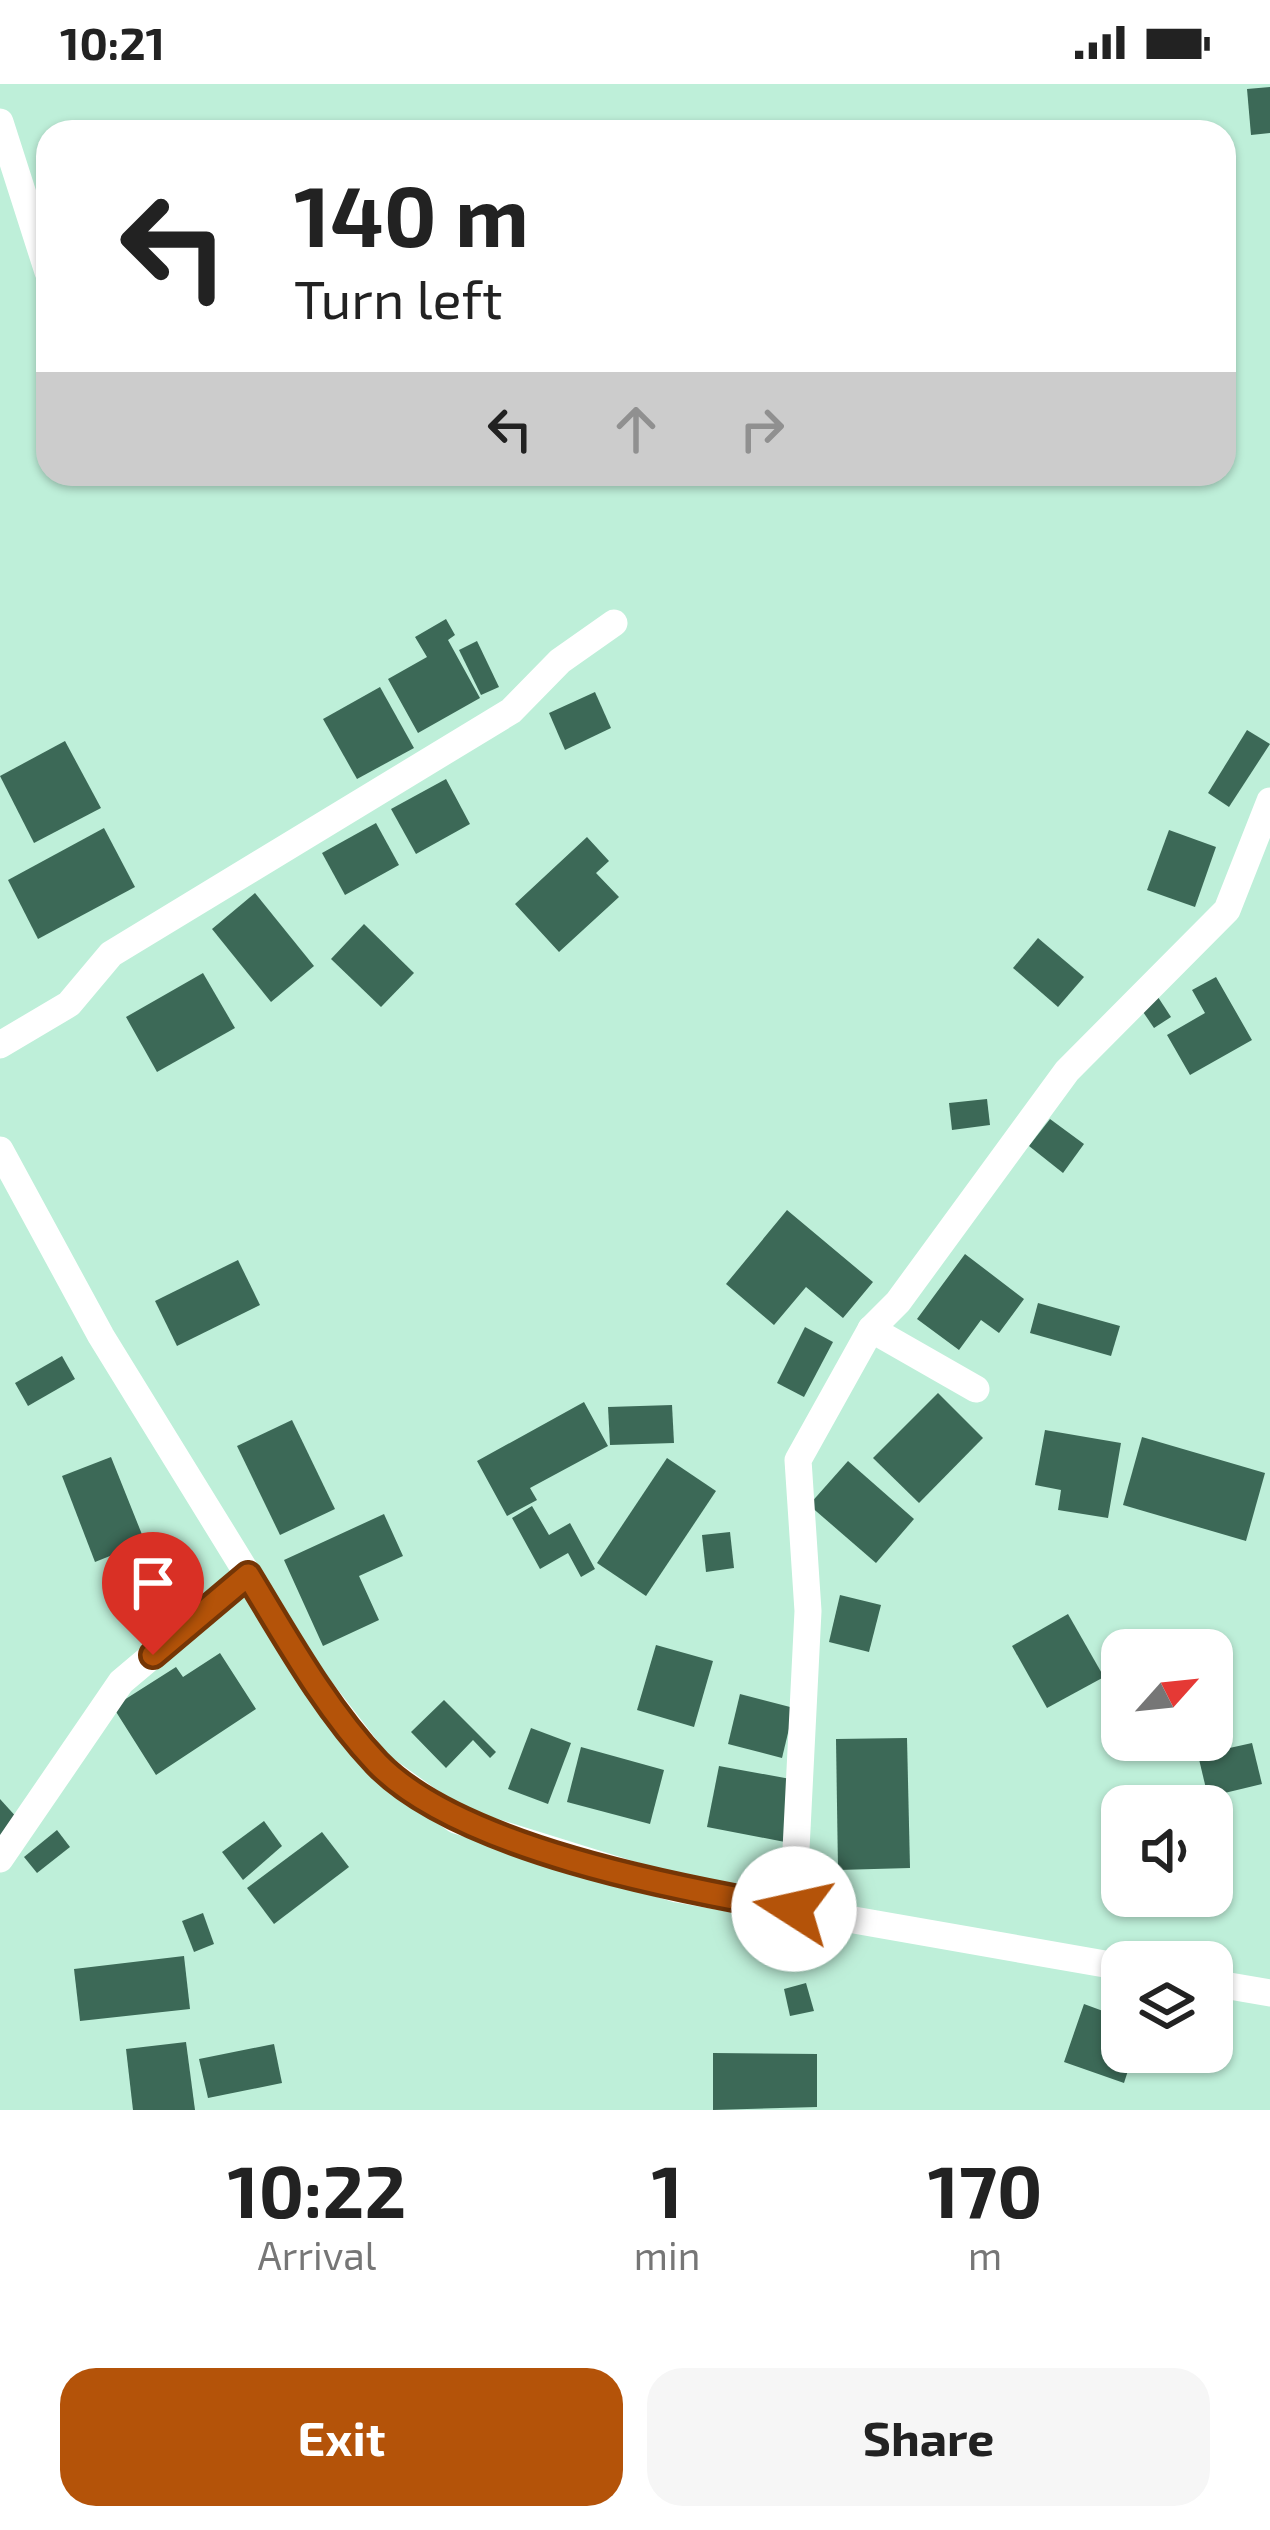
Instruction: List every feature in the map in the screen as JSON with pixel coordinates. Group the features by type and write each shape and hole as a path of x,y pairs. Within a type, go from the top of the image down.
{"street":[{"path":"0,122 36,234"},
{"path":"0,1045 69,1004 110,954 511,711 560,661 614,623"},
{"path":"794,1909 808,1611 798,1460 871,1329 898,1302 1067,1071 1227,910 1270,801"},
{"path":"0,1150 101,1336 248,1575 311,1677 379,1765 456,1820 677,1888 1101,1963"},
{"path":"871,1329 976,1389"},
{"path":"0,1859 122,1682 248,1575"},
{"path":"1233,1987 1270,1993"}],"building":[{"path":"1270,87 1270,133 1251,135 1247,89"},
{"path":"446,619 455,635 448,640 480,698 418,733 388,679 427,657 415,637"},
{"path":"477,641 499,687 481,695 459,650"},
{"path":"380,687 414,748 357,779 323,719"},
{"path":"595,692 611,728 565,750 549,713"},
{"path":"1247,730 1270,744 1229,807 1208,793"},
{"path":"65,741 101,808 34,843 0,776"},
{"path":"446,779 470,824 416,854 391,809"},
{"path":"376,823 399,865 345,895 322,853"},
{"path":"104,828 135,887 38,939 8,880"},
{"path":"1169,830 1216,847 1195,907 1147,890"},
{"path":"587,837 609,861 596,873 619,897 559,952 515,904"},
{"path":"255,893 314,966 271,1002 212,929"},
{"path":"364,924 414,973 381,1007 331,959"},
{"path":"1038,938 1084,977 1058,1007 1013,968"},
{"path":"203,973 235,1028 157,1072 126,1017"},
{"path":"1216,977 1252,1040 1190,1075 1167,1035 1205,1013 1192,990"},
{"path":"1156,994 1171,1017 1154,1028 1139,1006"},
{"path":"987,1099 990,1125 952,1130 949,1103"},
{"path":"1050,1119 1084,1144 1063,1173 1029,1146"},
{"path":"787,1210 873,1282 843,1318 806,1287 774,1325 726,1284"},
{"path":"965,1254 1024,1299 999,1333 981,1320 959,1350 917,1319"},
{"path":"238,1260 260,1305 177,1346 155,1301"},
{"path":"1038,1303 1120,1326 1111,1356 1030,1333"},
{"path":"805,1327 833,1342 804,1397 777,1383"},
{"path":"62,1356 75,1379 28,1406 15,1383"},
{"path":"938,1393 983,1438 919,1503 873,1458"},
{"path":"584,1402 608,1446 530,1488 537,1500 507,1516 477,1461"},
{"path":"672,1405 674,1443 610,1445 608,1407"},
{"path":"292,1420 335,1509 280,1535 237,1446"},
{"path":"1045,1430 1121,1443 1108,1518 1058,1510 1061,1490 1035,1485"},
{"path":"1142,1437 1265,1473 1246,1541 1123,1505"},
{"path":"111,1457 145,1542 95,1562 62,1476"},
{"path":"667,1458 716,1491 646,1596 597,1563"},
{"path":"848,1461 914,1519 876,1563 809,1505"},
{"path":"532,1506 549,1535 570,1523 595,1569 581,1577 568,1553 540,1569 512,1518"},
{"path":"384,1514 403,1556 359,1576 379,1620 323,1646 284,1560"},
{"path":"730,1532 734,1568 706,1572 702,1535"},
{"path":"840,1595 881,1605 869,1652 829,1642"},
{"path":"1068,1614 1101,1679 1047,1708 1012,1646"},
{"path":"656,1645 713,1661 694,1727 637,1710"},
{"path":"220,1653 256,1709 156,1775 113,1707 176,1667 183,1677"},
{"path":"740,1694 794,1708 782,1758 728,1744"},
{"path":"444,1700 496,1752 490,1758 473,1740 446,1768 411,1732"},
{"path":"531,1728 571,1743 548,1804 508,1789"},
{"path":"907,1738 910,1868 838,1870 836,1739"},
{"path":"1252,1743 1262,1784 1233,1791 1233,1785 1205,1785 1199,1761 1233,1761 1233,1747"},
{"path":"581,1747 664,1770 650,1824 567,1802"},
{"path":"719,1766 796,1780 785,1842 707,1827"},
{"path":"0,1799 19,1820 0,1838"},
{"path":"264,1821 282,1846 243,1880 222,1852"},
{"path":"57,1830 70,1847 37,1873 24,1857"},
{"path":"322,1832 349,1867 274,1924 247,1888"},
{"path":"203,1913 214,1944 194,1952 182,1921"},
{"path":"184,1956 190,2009 80,2021 74,1969"},
{"path":"806,1983 814,2011 790,2016 784,1989"},
{"path":"1084,2004 1101,2010 1101,2073 1127,2073 1124,2083 1064,2062"},
{"path":"186,2042 195,2110 133,2110 126,2049"},
{"path":"274,2044 282,2083 208,2098 199,2059"},
{"path":"713,2053 817,2054 817,2107 713,2110"}],"route":[{"path":"153,1655 248,1575 311,1677 379,1765 456,1820 677,1888 794,1909"}]}
